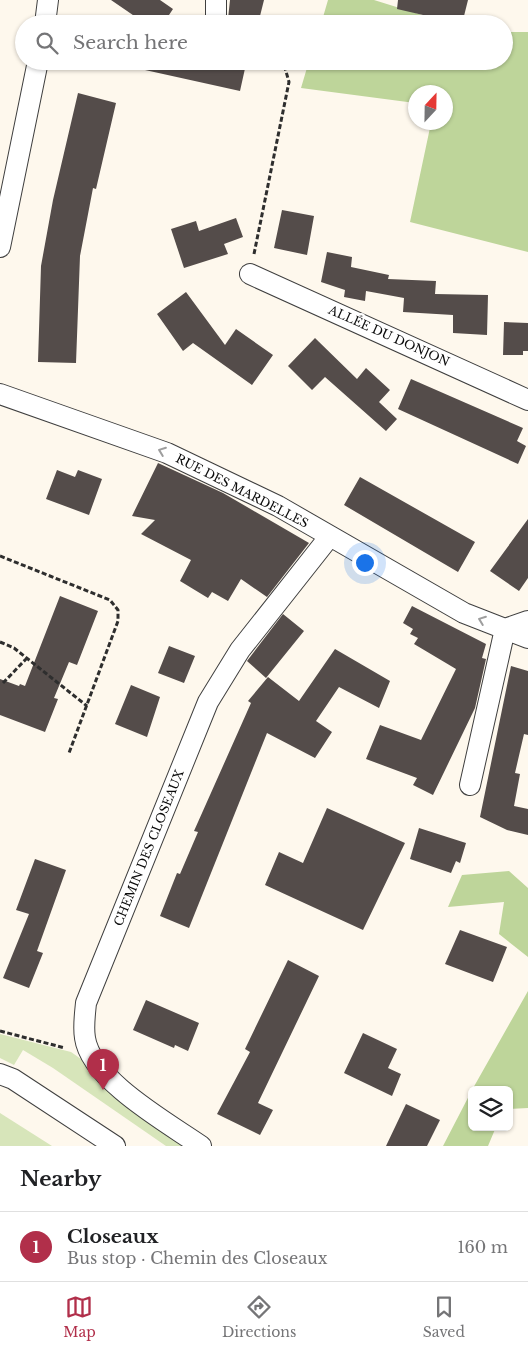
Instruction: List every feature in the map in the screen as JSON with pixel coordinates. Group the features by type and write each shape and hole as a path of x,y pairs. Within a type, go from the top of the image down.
{"street":[{"path":"46,15 48,0"},
{"path":"216,0 216,15"},
{"path":"0,246 36,70"},
{"name":"ALLÉE DU DONJON","path":"250,274 528,400"},
{"name":"RUE DES MARDELLES","path":"0,394 167,453 278,506 464,612 528,638"},
{"name":"CHEMIN DES CLOSEAUX","path":"201,1146 123,1092 90,1054 85,1038 86,1003 208,702 240,650 330,536"},
{"path":"470,785 505,629 528,620"},
{"path":"0,1074 14,1079 116,1146"}],"path":[{"path":"250,274 290,82 287,70"},
{"path":"0,556 110,600 118,610 118,621 69,753"},
{"path":"0,642 14,648 86,706"},
{"path":"3,683 27,658"},
{"path":"0,1031 90,1054"}],"green space":[{"path":"328,0 374,0 422,15 324,15"},
{"path":"513,32 528,32 528,252 410,222 430,130 453,130 453,85 408,85 408,102 301,88 306,70 513,70"},
{"path":"509,871 528,888 528,957 499,934 504,902 448,907 462,875"},
{"path":"528,991 528,1108 513,1109 513,1086 474,1086"},
{"path":"0,1034 71,1052 81,1059 95,1078 188,1146 166,1146 53,1068 23,1050 14,1065 0,1058"},
{"path":"468,1098 468,1131 494,1131 488,1146 443,1146"},
{"path":"0,1113 52,1146 0,1146"}],"building":[{"path":"111,0 160,0 173,9 169,15 133,15"},
{"path":"230,0 264,0 260,15 228,15"},
{"path":"398,0 468,0 464,15 423,15 397,9"},
{"path":"145,70 245,70 240,91"},
{"path":"78,93 116,103 96,189 93,188 80,256 76,363 38,362 41,266 53,200"},
{"path":"282,210 314,216 307,255 274,248"},
{"path":"236,218 243,237 224,244 228,254 184,268 171,229 196,221 199,231"},
{"path":"327,252 352,257 351,267 389,275 388,279 436,281 435,294 488,295 487,335 453,333 453,315 403,312 404,298 366,291 365,301 344,297 345,290 321,282"},
{"path":"186,292 225,345 236,329 273,355 252,385 193,343 183,351 157,314"},
{"path":"504,322 528,323 528,351 523,351 523,355 503,355"},
{"path":"315,338 357,379 366,368 390,390 379,402 397,419 386,431 325,377 312,390 288,366"},
{"path":"411,379 523,428 517,441 526,446 518,464 398,409"},
{"path":"158,463 223,493 309,543 267,597 241,579 228,601 212,592 208,598 180,581 191,560 141,534 155,520 132,516"},
{"path":"57,470 75,477 78,470 102,479 89,515 46,499"},
{"path":"360,477 475,542 458,572 344,505"},
{"path":"528,519 528,578 519,591 490,571"},
{"path":"60,596 98,611 77,665 69,662 54,698 58,699 45,732 0,715 0,679 19,686 20,684 25,686"},
{"path":"412,606 486,644 482,658 486,659 475,708 433,795 413,785 417,778 366,759 380,725 421,740 456,669 414,644 418,638 410,634 413,629 403,623"},
{"path":"283,614 304,631 266,678 247,661"},
{"path":"169,646 195,656 184,683 158,673"},
{"path":"335,649 390,681 379,708 339,687 316,721 332,732 315,758 267,733 189,928 160,916 177,873 180,874 198,832 194,831 251,703 248,701 268,677 299,701"},
{"path":"511,666 528,671 528,735 524,734 515,773 520,774 514,806 528,809 528,835 507,830 480,817"},
{"path":"131,685 160,697 147,737 115,724"},
{"path":"327,808 405,843 363,930 265,885 279,852 303,863"},
{"path":"419,828 466,843 460,863 456,861 451,873 410,859"},
{"path":"35,859 66,870 37,951 43,953 29,988 3,978 29,914 16,910"},
{"path":"460,930 507,947 493,982 445,964"},
{"path":"288,960 319,976 258,1103 273,1110 260,1135 217,1114 250,1052 245,1049"},
{"path":"146,1000 199,1023 188,1051 175,1045 174,1048 133,1030"},
{"path":"363,1033 397,1049 388,1068 401,1074 392,1096 344,1073"},
{"path":"406,1104 440,1120 427,1146 386,1146"}],"place":[{"name":"Closeaux","path":"103,1090"}]}
